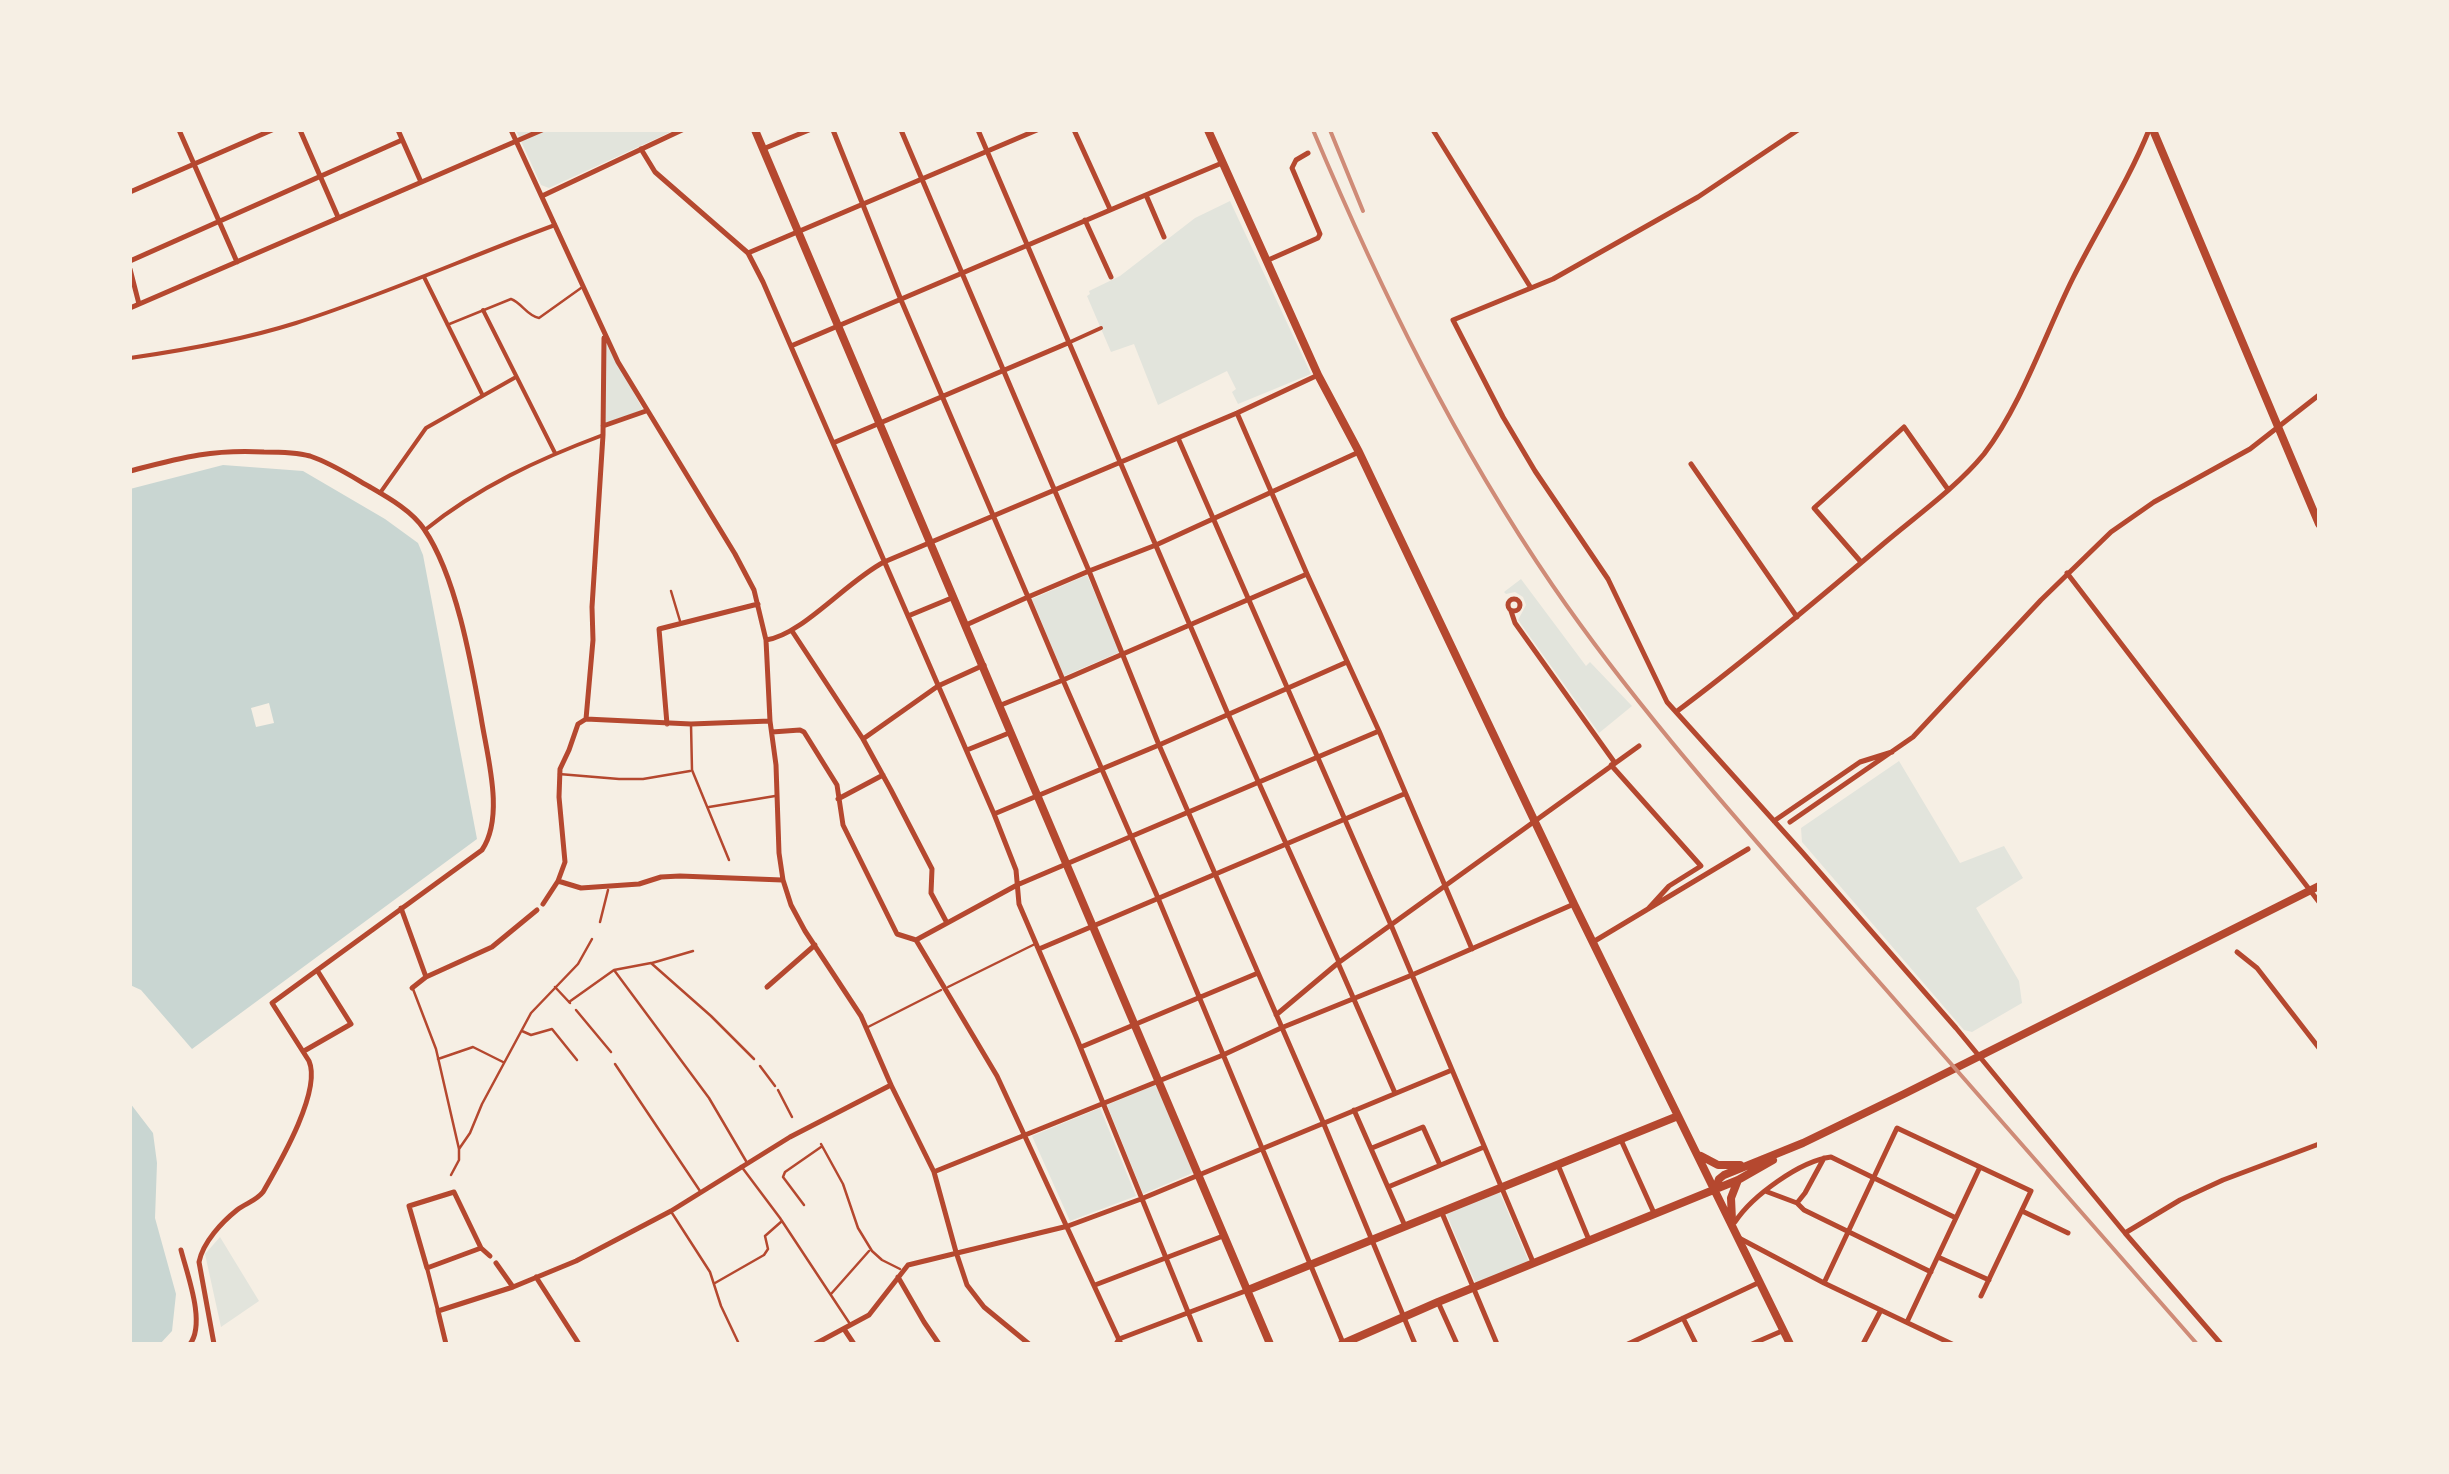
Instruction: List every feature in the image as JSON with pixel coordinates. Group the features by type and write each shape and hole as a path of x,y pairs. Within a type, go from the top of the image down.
{"street":[{"path":"178,130 236,262"},
{"path":"130,192 272,130"},
{"path":"300,130 338,217"},
{"path":"398,130 421,182"},
{"path":"507,130 542,196 604,335 754,590 766,640 779,853 790,904 851,999 934,1172 964,1278 993,1316 1029,1344"},
{"path":"130,308 542,130"},
{"path":"542,196 682,130"},
{"path":"755,130 1270,1344"},
{"path":"763,149 809,130"},
{"path":"833,130 1343,1344 1738,1180 1804,1143 2316,887"},
{"path":"901,130 1415,1344"},
{"path":"978,130 1228,714 1396,1093"},
{"path":"748,253 1037,130"},
{"path":"1074,130 1110,210"},
{"path":"1208,130 1318,375 1359,452 1574,904 1790,1344"},
{"path":"1433,130 1531,288"},
{"path":"1798,130 1698,197 1553,279 1453,320 1535,471 1608,579 1663,696 1956,1028 2221,1344"},
{"path":"1676,712 1745,661 1982,456 2040,353 2072,279 2151,130"},
{"path":"2151,130 2319,524"},
{"path":"130,261 402,140"},
{"path":"641,149 656,172 748,253 994,814 1016,870 1019,904 1201,1344"},
{"path":"1266,260 1320,234 1292,168 1296,160 1308,153"},
{"path":"791,346 1222,163"},
{"path":"1146,195 1164,237"},
{"path":"1084,220 1111,277"},
{"path":"130,358 202,347 294,324 555,224"},
{"path":"130,269 139,304"},
{"path":"424,277 482,396"},
{"path":"483,310 555,453"},
{"path":"833,444 1101,328"},
{"path":"586,719 603,435 604,335"},
{"path":"766,640 792,631 856,579 884,562 1318,375"},
{"path":"380,493 426,428 516,377"},
{"path":"1790,822 1894,752 1927,724 2067,573 2122,523 2250,449 2319,395"},
{"path":"603,426 646,411"},
{"path":"1237,412 1472,949"},
{"path":"1861,562 1814,508 1904,427 1948,489"},
{"path":"424,530 512,473 603,435"},
{"path":"1178,438 1534,1264"},
{"path":"130,471 212,452 278,452 312,457 407,512 432,543 456,604 475,683 491,783 492,828 486,845 477,855 272,1004 313,1070 310,1094 258,1198 236,1210 200,1255 214,1344"},
{"path":"966,625 1156,545 1359,452"},
{"path":"1691,464 1797,617"},
{"path":"2067,573 2316,887 2319,902"},
{"path":"1000,705 1307,574"},
{"path":"908,616 954,596"},
{"path":"667,724 659,629 758,604"},
{"path":"1511,610 1515,623 1613,764 1700,866 1669,886 1648,909"},
{"path":"792,631 883,775 932,869 931,894 946,923"},
{"path":"994,814 1347,662"},
{"path":"863,739 938,686 984,665"},
{"path":"412,988 426,977 492,948 540,907 558,881 565,858 559,774 578,724 586,719 667,724 770,720"},
{"path":"916,940 1017,885 1379,731"},
{"path":"771,732 804,732 837,786 843,825 897,934 916,940 998,1076 1119,1342 1678,1116"},
{"path":"967,750 1012,732"},
{"path":"1276,1015 1338,962 1638,746"},
{"path":"1774,821 1860,762 1894,752"},
{"path":"838,798 883,775"},
{"path":"1038,946 1094,926 1404,794"},
{"path":"1593,942 1748,850"},
{"path":"558,881 581,888 640,884 680,876 783,880"},
{"path":"934,1172 1412,976 1574,904"},
{"path":"401,908 426,977"},
{"path":"767,987 815,945"},
{"path":"2237,952 2258,968 2319,1048"},
{"path":"304,1051 350,1024 317,970"},
{"path":"1080,1047 1258,974"},
{"path":"815,1344 873,1312 900,1274 913,1263 1068,1226 1452,1070"},
{"path":"438,1311 576,1261 670,1211 800,1130 891,1085"},
{"path":"1354,1110 1404,1226"},
{"path":"1371,1148 1423,1127 1440,1166"},
{"path":"1824,1282 1897,1128 2031,1191 1981,1296"},
{"path":"1621,1140 1654,1214"},
{"path":"1716,1188 1724,1175 1804,1143"},
{"path":"2125,1233 2223,1180 2319,1144"},
{"path":"1388,1188 1484,1147"},
{"path":"1698,1155 1726,1166 1754,1164"},
{"path":"1827,1157 1956,1218"},
{"path":"1733,1224 1765,1191 1827,1157"},
{"path":"1797,1202 1827,1157"},
{"path":"1558,1164 1589,1240"},
{"path":"1907,1322 1980,1167"},
{"path":"1733,1224 1731,1198 1738,1180"},
{"path":"446,1344 409,1206 454,1188 481,1248 490,1256"},
{"path":"1765,1191 1797,1202 1804,1210 1931,1272"},
{"path":"1441,1211 1498,1344"},
{"path":"2022,1211 2068,1233"},
{"path":"1096,1285 1224,1236"},
{"path":"1740,1238 1952,1344"},
{"path":"427,1268 481,1248"},
{"path":"180,1250 196,1320 196,1334 190,1344"},
{"path":"1938,1256 1988,1280"},
{"path":"496,1264 513,1287"},
{"path":"900,1274 940,1344"},
{"path":"536,1277 579,1344"},
{"path":"1628,1344 1760,1282"},
{"path":"1438,1302 1456,1344"},
{"path":"1863,1344 1880,1310"},
{"path":"1683,1318 1696,1344"},
{"path":"847,1328 854,1344"},
{"path":"1752,1344 1784,1330"}],"lane":[{"path":"447,325 511,299 539,318 582,287"},
{"path":"671,591 681,622"},
{"path":"691,724 692,770 729,860"},
{"path":"559,774 619,780 692,770"},
{"path":"706,807 777,795"},
{"path":"600,922 608,886"},
{"path":"458,1150 470,1134 521,1030 534,1010 578,964 592,939"},
{"path":"866,1027 1038,946"},
{"path":"556,987 570,1002 614,970 693,950"},
{"path":"650,963 754,1058"},
{"path":"614,970 709,1098 744,1164 830,1295 847,1328"},
{"path":"412,988 430,1029 458,1150 459,1160 451,1175"},
{"path":"576,1010 611,1052"},
{"path":"521,1030 531,1035 552,1029 577,1060"},
{"path":"438,1059 473,1047 505,1062"},
{"path":"615,1064 702,1192"},
{"path":"760,1066 792,1117"},
{"path":"804,1205 783,1176 822,1145 844,1184 858,1228 871,1250 900,1274"},
{"path":"670,1211 707,1266 739,1344"},
{"path":"714,1283 764,1255 768,1249 765,1236 782,1221"},
{"path":"830,1295 871,1250"}],"shaded area":[{"path":"516,130 675,130 549,188 541,185"},
{"path":"1230,201 1311,374 1238,404 1227,371 1158,405 1134,344 1111,352 1087,296 1089,291 1120,276 1195,218"},
{"path":"606,341 643,410 605,423"},
{"path":"223,465 303,471 418,543 477,839 192,1049 141,990 130,985 130,489"},
{"path":"1087,575 1120,652 1064,676 1032,599"},
{"path":"1521,579 1586,666 1590,662 1632,706 1599,733 1518,620 1526,605 1523,597 1504,592"},
{"path":"1899,761 1960,863 2004,846 2023,878 1976,908 2019,981 2022,1003 1972,1032 1964,1030 1802,842 1801,828"},
{"path":"1157,1084 1195,1172 1143,1194 1107,1105"},
{"path":"130,1103 153,1133 157,1163 155,1218 176,1294 172,1331 160,1344 130,1344"},
{"path":"1100,1108 1136,1196 1070,1221 1032,1136"},
{"path":"1499,1191 1529,1262 1476,1284 1446,1213"},
{"path":"220,1237 259,1301 221,1327 205,1254"}],"pier":[{"path":"269,703 274,723 256,727 251,708"}],"railway":[{"path":"1313,130 1421,364 1517,532 1585,631 1723,803 2197,1344"},
{"path":"1330,130 1363,211"}]}
